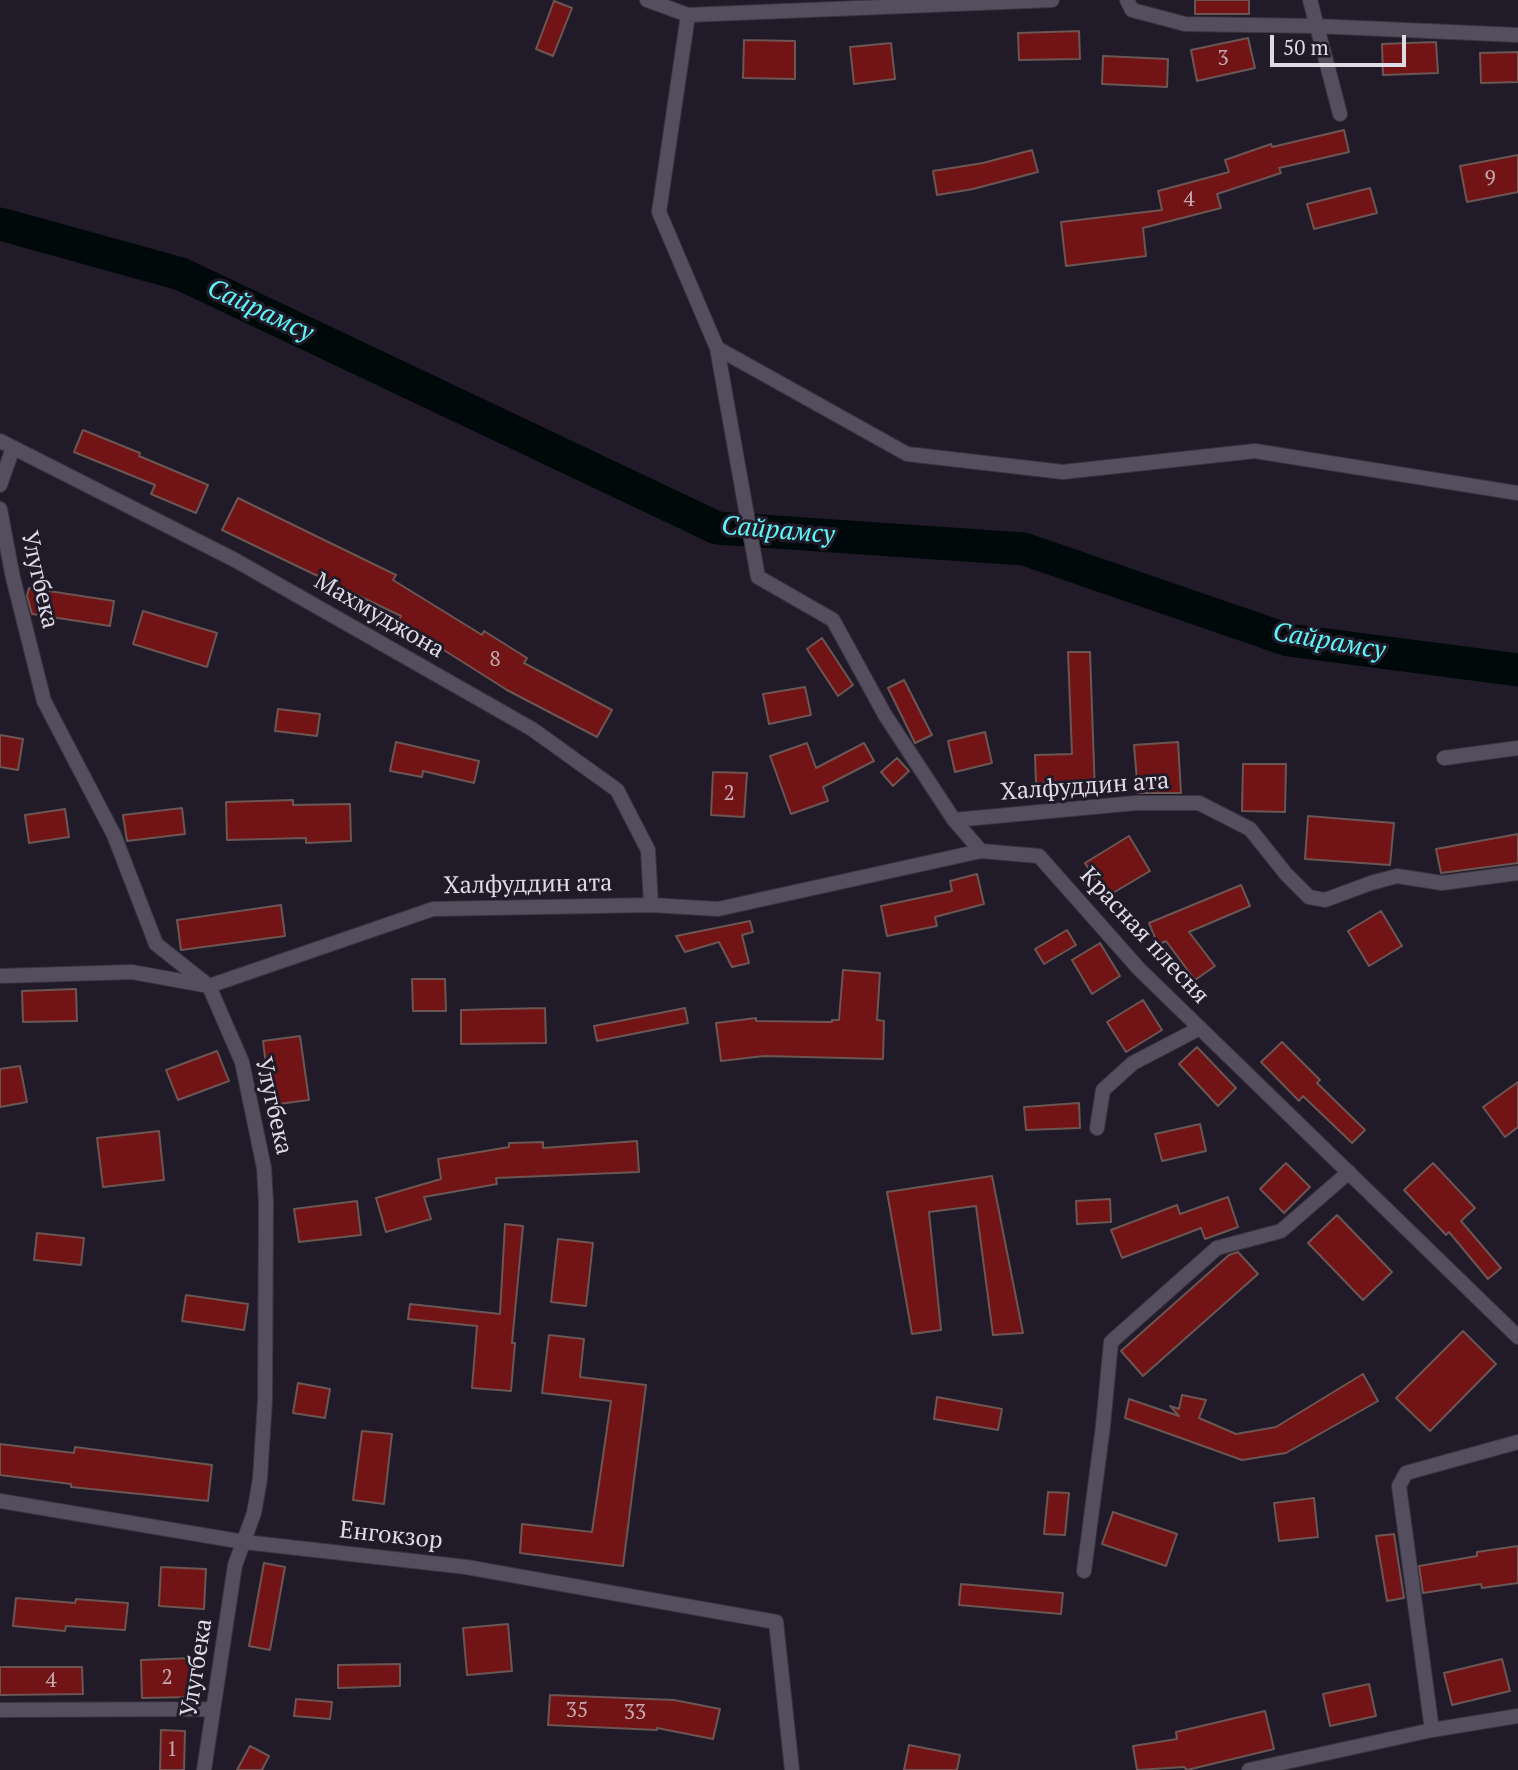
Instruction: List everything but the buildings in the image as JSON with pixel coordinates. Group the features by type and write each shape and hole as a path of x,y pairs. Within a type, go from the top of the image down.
{"street":[{"path":"647,0 688,15 745,6 1052,0"},
{"path":"1126,0 1132,10 1185,24 1315,26 1518,35"},
{"path":"1310,0 1340,114"},
{"path":"688,15 659,212 717,348 758,577 833,620 885,715 954,820 981,851"},
{"path":"717,348 907,454 1063,472 1255,451 1518,493"},
{"path":"0,485 6,445"},
{"name":"Махмуджона","path":"6,445 235,559 532,729 617,790 648,850 651,905"},
{"name":"Улугбека","path":"0,509 13,578 44,701 114,835 156,944 209,986 242,1062 264,1168 267,1202 264,1427 260,1479 254,1513 235,1565 204,1770"},
{"path":"1444,758 1518,748"},
{"name":"Халфуддин ата","path":"954,820 1136,803 1199,803 1251,829 1286,874 1309,897 1325,900 1396,876 1443,883 1518,873"},
{"name":"Халфуддин ата","path":"0,976 132,972 209,986 432,909 651,905 718,909 981,851"},
{"name":"Красная плесня","path":"981,851 1039,856 1139,969 1518,1337"},
{"path":"1097,1128 1103,1090 1133,1063 1200,1028"},
{"path":"1084,1571 1111,1342 1217,1248 1281,1231 1349,1172"},
{"path":"1432,1730 1399,1486 1406,1474 1518,1442"},
{"name":"Енгокзор","path":"0,1501 244,1542 466,1567 776,1622 792,1770"},
{"path":"0,1710 213,1709"},
{"path":"1249,1770 1432,1730 1518,1716"}],"waterway":[{"name":"Сайрамсу","path":"0,224 181,274 717,528 1024,549 1288,640 1518,670"}]}
